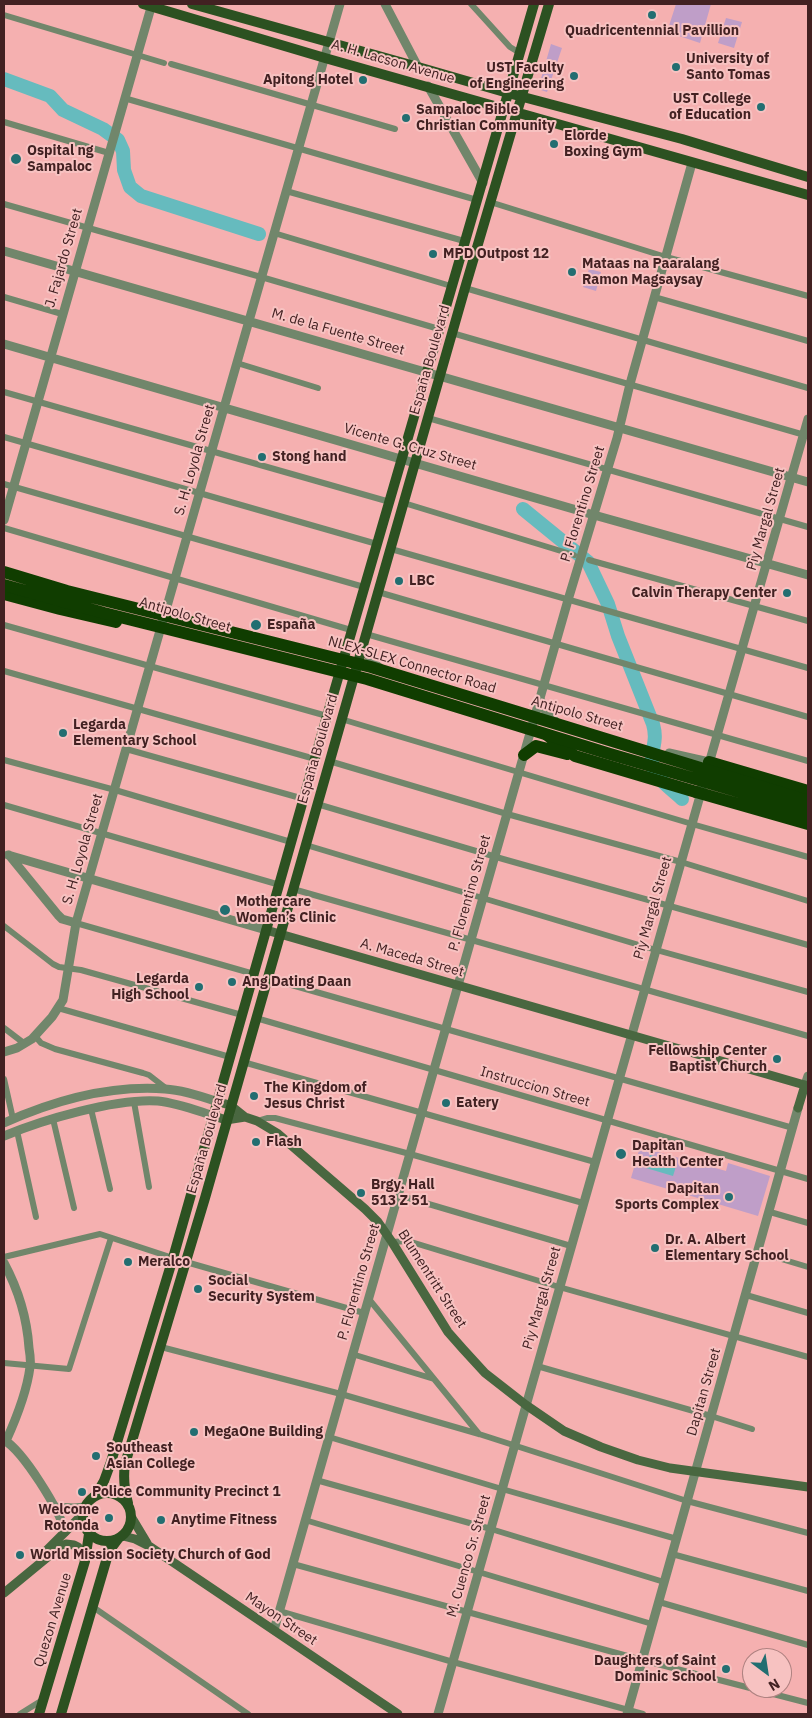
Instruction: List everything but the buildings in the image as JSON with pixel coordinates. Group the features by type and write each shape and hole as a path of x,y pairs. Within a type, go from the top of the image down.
{"highway":[{"name":"NLEX-SLEX Connector Road","path":"4,572 83,595 370,667 808,801"},
{"name":"NLEX-SLEX Connector Road","path":"4,585 367,679 610,754 808,812"},
{"path":"4,594 141,627 151,627 162,623"},
{"path":"531,729 548,736 575,756"},
{"path":"524,755 536,746 808,824"},
{"path":"709,762 808,791"}],"main road":[{"name":"A. H. Lacson Avenue","path":"149,4 325,58 808,195"},
{"name":"A. H. Lacson Avenue","path":"192,4 682,140 808,178"},
{"name":"España Boulevard","path":"96,1495 104,1481 174,1258 326,716 534,4"},
{"name":"España Boulevard","path":"128,1503 123,1477 125,1464 186,1262 352,679 549,4"},
{"name":"A. Maceda Street","path":"266,930 807,1082"},
{"name":"Dapitan Street","path":"798,1108 807,1082"},
{"name":"Blumentritt Street","path":"218,1102 230,1105 245,1117 258,1121 277,1133 378,1222 448,1332 485,1373 526,1405 564,1431 638,1460 670,1468 808,1487"},
{"name":"Blumentritt Street","path":"214,1116 226,1120 245,1117"},
{"path":"16,1584 65,1532 96,1495 114,1493 128,1503 132,1518 128,1529 110,1551 62,1714"},
{"path":"84,1510 84,1523 89,1534 94,1538 106,1541 120,1537"},
{"name":"Mayon Street","path":"132,1518 148,1546"},
{"name":"Quezon Avenue","path":"39,1714 85,1561 89,1534"},
{"name":"Mayon Street","path":"120,1537 135,1539 148,1546 398,1714"},
{"path":"4,1593 66,1544 74,1544 78,1547 85,1561"}],"street":[{"name":"J. Fajardo Street","path":"4,520 137,55 149,4"},
{"name":"S. H. Loyola Street","path":"58,1008 63,1000 76,923 340,4"},
{"path":"385,4 418,67"},
{"path":"471,4 510,47 520,53"},
{"path":"4,15 395,129"},
{"path":"428,86 483,183"},
{"path":"124,98 478,200"},
{"path":"4,122 109,153"},
{"name":"P. Florentino Street","path":"274,1630 568,600 620,428 642,339 692,163"},
{"path":"286,191 464,241"},
{"path":"490,202 666,257 808,296"},
{"path":"4,204 439,329"},
{"path":"274,233 451,286"},
{"name":"M. de la Fuente Street","path":"4,251 808,482"},
{"path":"465,288 808,388"},
{"path":"4,297 62,314"},
{"path":"654,297 808,341"},
{"path":"452,333 806,435"},
{"name":"Vicente G. Cruz Street","path":"4,344 594,515 808,574"},
{"path":"237,363 318,388"},
{"path":"4,392 390,502"},
{"path":"428,418 808,527"},
{"name":"Piy Margal Street","path":"526,1405 754,605 806,435 808,419"},
{"path":"4,437 377,544"},
{"path":"4,484 364,587"},
{"path":"404,503 574,555"},
{"path":"4,528 352,630"},
{"path":"391,549 808,668"},
{"path":"589,560 808,621"},
{"name":"Antipolo Street","path":"4,578 531,729"},
{"path":"378,592 808,717"},
{"path":"4,625 326,716"},
{"path":"366,634 808,761"},
{"name":"Antipolo Street","path":"362,647 372,661 388,674 645,747 709,762"},
{"path":"4,671 314,759"},
{"path":"540,699 546,712 556,722"},
{"path":"341,719 808,857"},
{"path":"713,748 720,759 731,768"},
{"path":"126,749 304,799"},
{"path":"4,760 291,842"},
{"path":"329,761 507,814 681,862 808,901"},
{"path":"317,804 808,945"},
{"path":"4,806 280,885"},
{"path":"306,845 656,950 808,992"},
{"path":"6,853 62,919 254,974"},
{"name":"A. Maceda Street","path":"6,853 266,930"},
{"path":"293,888 808,1036"},
{"path":"4,926 59,967 81,970 242,1015"},
{"path":"267,978 793,1128"},
{"path":"4,1052 25,1044 35,1036 58,1008 230,1057"},
{"name":"Instruccion Street","path":"256,1018 808,1179"},
{"path":"4,1028 25,1044"},
{"path":"35,1036 41,1043 55,1049 149,1075 167,1089"},
{"path":"243,1062 595,1162"},
{"path":"4,1079 13,1119"},
{"name":"Blumentritt Street","path":"4,1123 50,1104 86,1096 139,1088 167,1089 195,1094 218,1102"},
{"path":"134,1102 149,1187"},
{"name":"Blumentritt Street","path":"4,1136 53,1119 91,1109 134,1102 164,1102 189,1107 214,1116"},
{"name":"Dapitan Street","path":"628,1712 798,1108"},
{"path":"91,1109 110,1189"},
{"path":"258,1121 275,1118 410,1154 583,1204"},
{"path":"53,1119 74,1208"},
{"path":"17,1131 36,1217"},
{"path":"398,1195 571,1246"},
{"path":"770,1212 808,1223"},
{"path":"4,1256 100,1234 174,1258"},
{"path":"4,1363 65,1370 71,1367 111,1238"},
{"path":"392,1242 408,1241 559,1287 808,1357"},
{"path":"758,1252 808,1267"},
{"path":"186,1262 364,1313"},
{"path":"4,1263 18,1293 25,1316 29,1338 30,1366 20,1403 4,1442 21,1457 55,1507 65,1532"},
{"path":"746,1295 808,1313"},
{"path":"368,1298 479,1434"},
{"path":"160,1347 341,1394 479,1434 687,1501 808,1533"},
{"path":"352,1354 435,1379"},
{"path":"537,1366 711,1416 752,1430"},
{"name":"M. Cuenco Sr. Street","path":"441,1714 453,1662 526,1405"},
{"path":"329,1437 676,1539"},
{"path":"316,1480 491,1529 664,1582"},
{"path":"55,1507 84,1510"},
{"path":"305,1520 652,1624"},
{"path":"672,1554 808,1591"},
{"path":"293,1564 642,1660 808,1703"},
{"path":"659,1602 808,1645"},
{"path":"93,1607 248,1714"},
{"path":"279,1611 628,1712 643,1714"},
{"path":"20,1714 44,1699"}],"shaded area":[{"path":"676,4 711,4 700,43 667,32"},
{"path":"726,18 742,22 734,48 718,43"},
{"path":"551,44 562,48 547,92 538,89"},
{"path":"589,269 601,272 596,291 583,287"},
{"name":"Dapitan Sports Complex","path":"640,1147 726,1171 728,1163 770,1176 758,1216 631,1178"}],"water":[{"path":"650,1155 677,1163 673,1176 646,1168"}],"waterway":[{"path":"4,79 50,96 63,110 103,129 118,140 123,151 124,170 130,187 141,196 259,234"},
{"path":"523,509 588,562 608,604 618,636 653,724 655,736 652,758 653,768 660,778 682,799"}],"place":[{"name":"Quadricentennial Pavillion","path":"652,15"},
{"name":"University of Santo Tomas","path":"676,67"},
{"name":"UST Faculty of Engineering","path":"574,76"},
{"name":"Apitong Hotel","path":"363,80"},
{"name":"UST College of Education","path":"761,107"},
{"name":"Sampaloc Bible Christian Community","path":"406,118"},
{"name":"Elorde Boxing Gym","path":"554,144"},
{"name":"Ospital ng Sampaloc","path":"16,159"},
{"name":"MPD Outpost 12","path":"433,254"},
{"name":"Mataas na Paaralang Ramon Magsaysay","path":"572,272"},
{"name":"Stong hand","path":"262,457"},
{"name":"LBC","path":"399,581"},
{"name":"Calvin Therapy Center","path":"787,593"},
{"name":"España","path":"256,625"},
{"name":"Legarda Elementary School","path":"63,733"},
{"name":"Mothercare Women’s Clinic","path":"225,910"},
{"name":"Ang Dating Daan","path":"232,982"},
{"name":"Legarda High School","path":"199,987"},
{"name":"Fellowship Center Baptist Church","path":"777,1059"},
{"name":"The Kingdom of Jesus Christ","path":"254,1096"},
{"name":"Eatery","path":"446,1103"},
{"name":"Flash","path":"256,1142"},
{"name":"Dapitan Health Center","path":"621,1154"},
{"name":"Brgy. Hall 513 Z 51","path":"361,1193"},
{"name":"Dapitan Sports Complex","path":"729,1197"},
{"name":"Dr. A. Albert Elementary School","path":"655,1248"},
{"name":"Meralco","path":"128,1262"},
{"name":"Social Security System","path":"198,1289"},
{"name":"MegaOne Building","path":"194,1432"},
{"name":"Southeast Asian College","path":"96,1456"},
{"name":"Police Community Precinct 1","path":"82,1492"},
{"name":"Welcome Rotonda","path":"109,1518"},
{"name":"Anytime Fitness","path":"161,1520"},
{"name":"World Mission Society Church of God","path":"20,1555"},
{"name":"Daughters of Saint Dominic School","path":"726,1669"}]}
